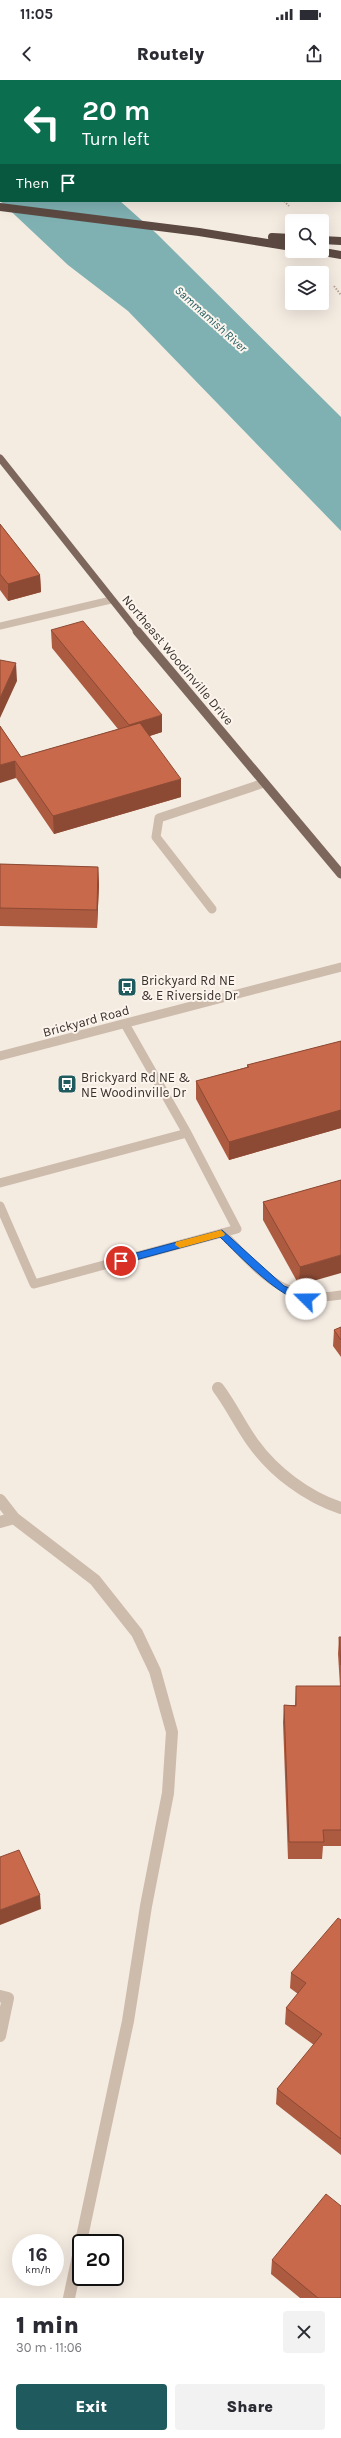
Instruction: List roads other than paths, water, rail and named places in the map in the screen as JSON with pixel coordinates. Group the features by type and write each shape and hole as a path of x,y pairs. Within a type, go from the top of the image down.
{"highway":[{"path":"0,207 199,232 285,246"},
{"path":"199,232 285,238"},
{"path":"329,240 341,241"},
{"path":"329,253 341,255"}],"main road":[{"name":"Northeast Woodinville Drive","path":"0,458 111,600 341,874"}],"street":[{"path":"0,626 111,600"},
{"path":"212,909 156,837 159,818 264,783"},
{"name":"Brickyard Road","path":"0,1056 341,967"},
{"path":"0,1206 34,1284 237,1229 187,1133 125,1024"},
{"path":"0,1183 187,1133"},
{"path":"222,1233 280,1288 306,1299 332,1298 341,1295"},
{"path":"218,1388 230,1403 252,1443 279,1472 330,1505 341,1508"},
{"path":"0,1500 14,1518 95,1580 137,1633 155,1671 172,1732 168,1793 146,1906 128,2022 69,2298"},
{"path":"0,1522 14,1518"},
{"path":"0,1996 8,1998 0,2036"}],"water":[{"name":"Sammamish River","path":"1,202 121,202 157,234 341,417 341,531 128,311 68,265"}],"place":[{"name":"Brickyard Rd NE & E Riverside Dr","path":"127,987"},
{"name":"Brickyard Rd NE & NE Woodinville Dr","path":"67,1084"}]}
